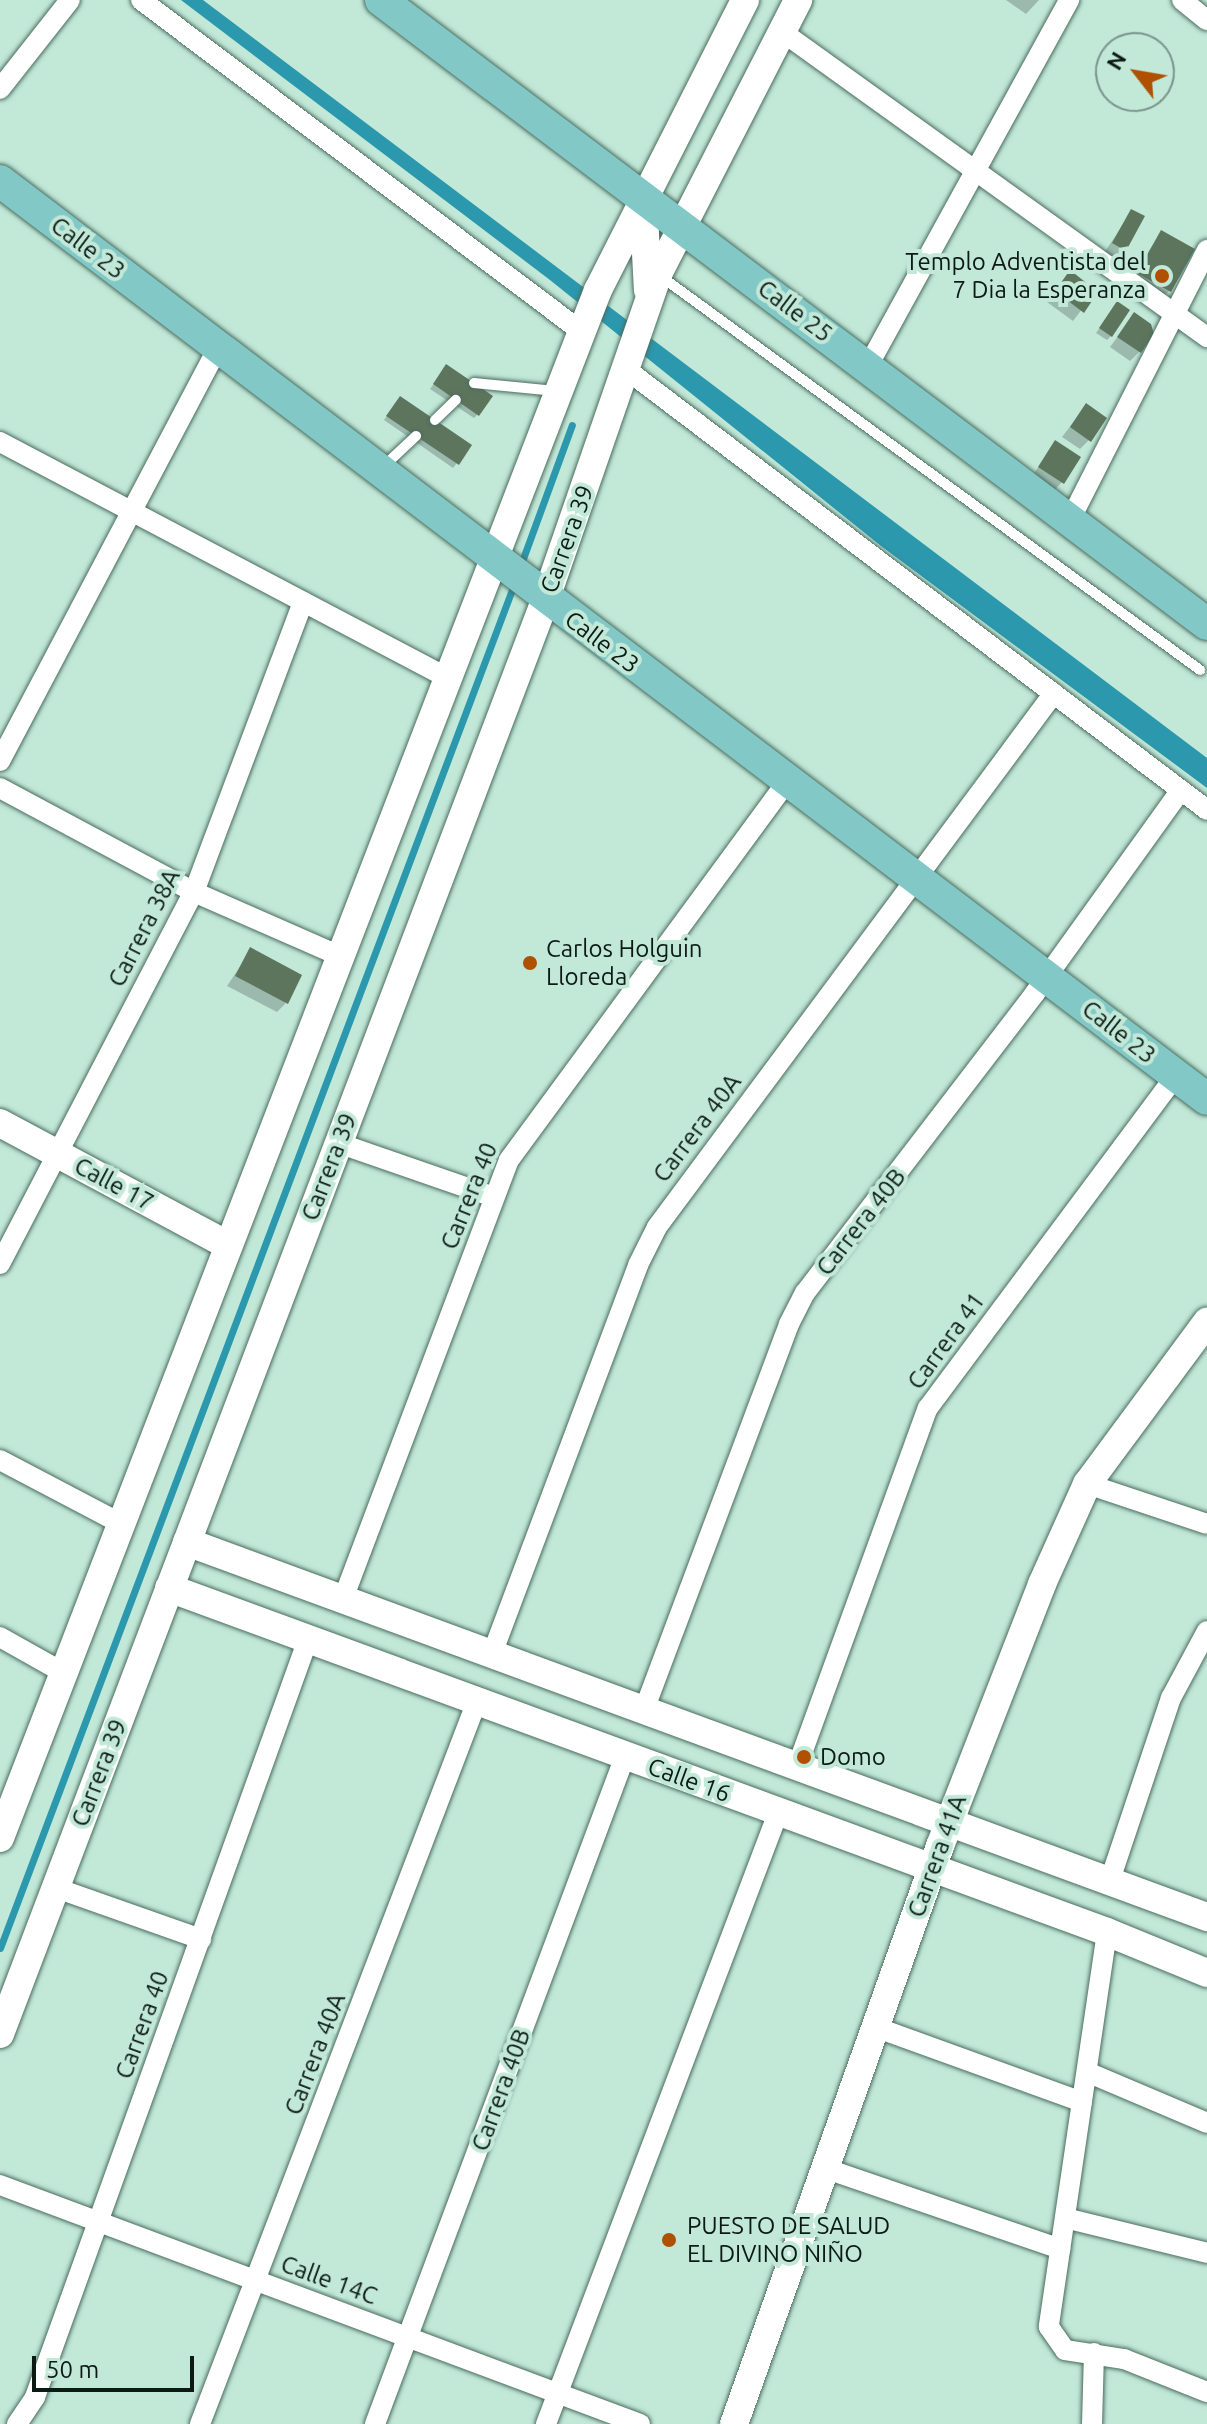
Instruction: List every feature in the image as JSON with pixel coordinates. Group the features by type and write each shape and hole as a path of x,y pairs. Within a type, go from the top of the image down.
{"main road":[{"path":"0,1838 5,1808 64,1673 448,678 502,564 559,391 598,290 643,195 745,0"},
{"name":"Carrera 39","path":"0,2034 630,361 648,289 679,223 798,0"},
{"name":"Calle 25","path":"384,1 1206,621"},
{"name":"Calle 23","path":"0,181 786,783 917,878 1207,1099"},
{"name":"Carrera 39","path":"643,195 648,289"},
{"name":"Calle 17","path":"0,1123 228,1245"},
{"name":"Carrera 41A","path":"734,2424 949,1823 1087,1484 1207,1322"},
{"name":"Calle 16","path":"187,1542 1207,1917"},
{"name":"Calle 16","path":"169,1588 1107,1932 1207,1973"}],"street":[{"path":"0,89 70,0"},
{"path":"141,0 584,326"},
{"path":"868,366 973,168 1069,0"},
{"path":"1182,0 1207,20"},
{"path":"781,31 1207,337"},
{"path":"1070,520 1207,250"},
{"path":"0,761 218,348"},
{"path":"630,361 1207,810"},
{"path":"0,442 448,678"},
{"name":"Carrera 38A","path":"0,1264 194,892 303,602"},
{"name":"Carrera 40A","path":"492,1654 638,1265 657,1227 1054,693"},
{"name":"Carrera 40","path":"343,1599 494,1197 530,1124 786,783"},
{"path":"0,788 194,892 340,956"},
{"name":"Carrera 40B","path":"644,1710 789,1324 805,1293 1047,976 1181,790"},
{"name":"Carrera 41","path":"797,1767 928,1408 1176,1075"},
{"path":"338,1143 494,1197"},
{"path":"0,1460 122,1524"},
{"path":"1087,1484 1207,1524"},
{"path":"1110,1880 1171,1698 1207,1631"},
{"path":"0,1637 64,1673"},
{"name":"Carrera 40","path":"17,2424 35,2397 308,1639"},
{"name":"Carrera 40A","path":"200,2424 477,1701"},
{"name":"Carrera 40B","path":"375,2424 625,1756"},
{"path":"546,2424 778,1813"},
{"path":"56,1888 201,1939"},
{"path":"1107,1932 1049,2327 1055,2341 1065,2350 1094,2353 1177,2376 1207,2392"},
{"path":"875,2027 1082,2102"},
{"path":"1087,2072 1207,2123"},
{"path":"824,2168 1060,2249"},
{"name":"Calle 14C","path":"0,2185 640,2424"},
{"path":"1065,2218 1207,2253"},
{"path":"1092,2424 1094,2353"}],"lane":[{"path":"648,289 1200,670"},
{"path":"474,383 559,391"},
{"path":"435,420 456,400"},
{"path":"380,470 416,436"}],"water":[{"path":"181,0 203,0 1207,758 1207,788 881,546 550,280"}],"building":[{"path":"1131,209 1145,216 1126,251 1112,243"},
{"path":"1161,230 1195,249 1171,292 1137,273"},
{"path":"1070,270 1098,292 1084,313 1055,291"},
{"path":"1117,301 1130,310 1112,337 1099,328"},
{"path":"1134,312 1151,324 1154,334 1141,353 1117,337"},
{"path":"446,364 493,396 479,416 433,384"},
{"path":"400,396 472,445 459,465 386,416"},
{"path":"1086,403 1107,418 1091,442 1070,427"},
{"path":"1055,440 1081,457 1064,484 1038,467"},
{"path":"250,947 302,975 288,1004 235,976"}],"waterway":[{"path":"521,564 572,425"},
{"path":"0,1948 514,584"}],"place":[{"name":"Templo Adventista del 7 Dia la Esperanza","path":"1162,276"},
{"name":"Carlos Holguin Lloreda","path":"530,963"},
{"name":"Domo","path":"804,1757"},
{"name":"PUESTO DE SALUD EL DIVINO NIÑO","path":"669,2240"}]}
